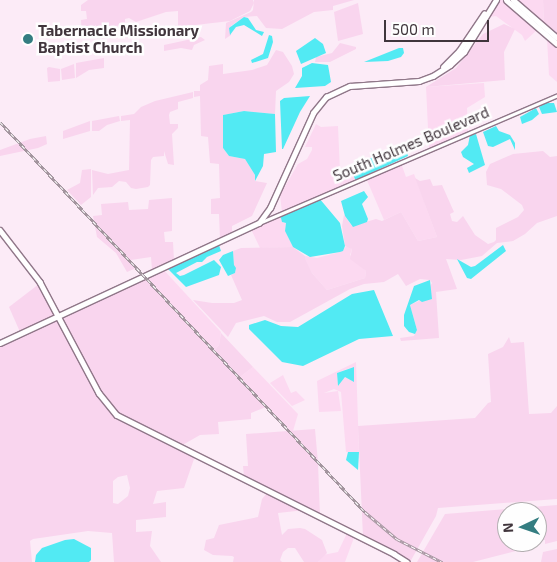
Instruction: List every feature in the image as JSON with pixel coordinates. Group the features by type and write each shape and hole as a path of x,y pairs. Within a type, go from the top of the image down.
{"highway":[{"path":"506,0 557,44"},
{"path":"513,0 557,38"}],"main road":[{"path":"259,223 267,214 313,113 326,98 350,86 415,81 441,68 460,52 494,0"},
{"name":"South Holmes Boulevard","path":"0,342 274,216 557,95"},
{"path":"267,214 274,216"},
{"path":"0,230 40,282 100,396 117,415 407,562"}],"shaded area":[{"path":"88,0 253,0 254,3 250,11 230,21 178,27 178,11 166,12 136,22 129,18 125,19 125,23 121,25 104,28 99,36 82,38 81,20 87,19 86,11 81,11 81,5"},
{"path":"254,0 354,0 333,6 333,10 314,12 282,29 266,28 257,16 244,17 231,26 231,35 225,39 226,23 251,12"},
{"path":"494,0 502,0 537,30 525,41 522,35 496,16 478,19"},
{"path":"516,0 543,0 544,24"},
{"path":"543,0 557,0 557,36 544,24"},
{"path":"358,3 363,34 338,41 334,12"},
{"path":"504,24 515,29 504,52 505,80 426,87 456,68 483,34"},
{"path":"201,37 205,40 194,45 192,50 181,48 164,51 164,45"},
{"path":"547,39 557,48 557,82 549,75"},
{"path":"340,43 356,47 356,49 330,62 315,62 316,57 332,53"},
{"path":"276,50 283,52 292,66 294,74 289,82 276,91 275,114 244,111 223,115 223,148 229,156 245,159 255,175 255,181 267,183 252,216 232,226 232,233 220,239 219,214 211,214 211,199 220,198 219,164 210,163 208,137 201,136 200,96 194,97 194,91 200,91 200,85 208,80 209,66 223,64 223,74 252,70 267,65"},
{"path":"104,58 104,68 89,70 76,78 76,63"},
{"path":"74,64 75,78 62,80 61,69"},
{"path":"47,68 60,69 60,81 48,82"},
{"path":"484,83 485,97 467,108 468,133 429,149 426,87"},
{"path":"193,92 193,98 178,102 178,109 170,112 169,115 170,124 178,124 178,128 172,134 174,165 168,164 164,151 164,156 153,157 151,160 150,185 148,187 131,188 126,182 119,181 112,187 98,188 93,195 92,170 108,174 129,170 130,120 121,121 121,116 134,114 141,107 155,101"},
{"path":"119,116 120,121 107,125 99,131 92,131 92,121"},
{"path":"90,121 90,131 63,139 63,131"},
{"path":"316,124 321,127 338,126 340,172 350,168 356,180 282,212 280,195 298,164 307,159 312,150 312,147 305,147"},
{"path":"46,136 47,144 38,148 0,156 0,150 30,139"},
{"path":"543,151 550,157 557,156 557,216 537,223 525,234 513,241 497,243 482,256 461,260 446,259 457,289 436,292 439,338 401,341 400,338 414,336 417,330 410,305 421,300 432,283 430,280 420,279 406,286 398,274 384,282 364,284 350,289 290,322 277,322 264,316 236,323 228,337 193,300 212,303 234,303 242,300 231,275 235,273 236,269 233,251 241,248 293,247 305,256 312,273 327,290 365,278 366,271 350,259 352,249 345,246 342,226 344,215 352,226 376,219 382,221 401,212 418,241 437,237 415,178 420,181 430,179 433,186 442,185 454,212 450,214 452,221 457,222 463,216 475,235 488,244 494,242 496,240 496,228 518,217 524,210 522,205 501,189 487,185 486,172 490,164 513,154"},
{"path":"401,163 406,177 414,174 437,237 418,241 401,212 384,220 366,178"},
{"path":"91,169 91,197 81,205 67,190 80,183 82,170"},
{"path":"172,198 172,231 164,232 165,242 173,242 174,260 152,270 151,257 131,260 136,268 127,272 116,253 97,237 93,216 102,215 101,204 128,202 129,210 148,209 149,200"},
{"path":"280,214 283,223 286,223 285,231 293,247 260,248 250,227"},
{"path":"348,245 352,249 350,255 366,271 365,278 327,290 312,273 304,259 305,256 317,258 340,252"},
{"path":"161,267 221,332 219,345 214,351 143,276"},
{"path":"143,276 214,351 219,345 221,333 253,367 240,377 266,407 251,413 251,419 218,422 219,434 200,435 179,447 127,421 108,406 59,316"},
{"path":"39,284 55,315 20,332 9,307"},
{"path":"57,317 98,394 110,410 195,456 184,488 157,491 153,504 166,502 166,517 136,520 136,532 152,531 150,546 161,562 114,562 112,533 88,531 33,539 30,541 32,562 0,562 0,343","holes":["127,475 130,488 128,496 118,504 113,503 113,481 118,477"]},
{"path":"509,337 511,343 524,342 529,414 551,413 557,406 557,499 497,502 497,504 438,508 436,516 410,562 363,537 358,426 475,418 491,402 488,354 503,347"},
{"path":"356,362 359,452 346,452 341,392 334,389 324,393 338,391 341,411 319,412 317,381","holes":["353,367 353,381 345,377 338,386 337,373"]},
{"path":"253,367 298,414 293,431 289,432 240,377"},
{"path":"283,375 291,393 296,391 305,400 292,406 270,383"},
{"path":"315,429 320,516 244,477 243,466 248,466 246,434"},
{"path":"268,492 305,510 278,513 282,535 288,529 300,528 305,529 322,540 327,553 318,562 304,562 295,548 288,548 283,552 280,560 282,562 233,562 234,557 232,556 213,555 204,550 206,540 214,538 219,525 258,517 262,499"},
{"path":"557,505 557,541 547,544 547,506"},
{"path":"497,510 497,552 512,552 473,562 417,562 445,514"},
{"path":"348,531 355,535 345,562 318,562 323,555 338,552"},
{"path":"557,549 557,562 541,562 543,552"}],"water":[{"path":"244,17 248,18 256,30 264,32 262,36 244,25 236,27 230,35 229,28"},
{"path":"269,35 272,36 273,42 268,58 252,63 251,60 263,54"},
{"path":"315,38 323,44 326,53 301,64 296,51"},
{"path":"403,48 404,53 401,57 388,61 364,62"},
{"path":"312,63 328,65 331,82 325,86 295,88 302,76 302,68"},
{"path":"310,96 282,149 280,101 284,98"},
{"path":"546,103 554,103 557,112 542,114 539,107"},
{"path":"536,108 539,114 532,120 522,124 520,117"},
{"path":"244,111 275,114 276,152 264,154 263,166 255,181 255,175 245,159 229,156 223,148 223,115"},
{"path":"496,126 499,131 510,135 515,143 515,150 510,139 493,147 488,146 483,132"},
{"path":"476,134 485,165 469,173 467,168 474,164 463,157 461,152 468,145 470,135"},
{"path":"398,145 406,147 408,156 355,179 350,168"},
{"path":"364,191 368,197 362,204 368,219 367,222 353,227 345,216 341,201"},
{"path":"319,198 340,223 345,246 343,251 340,252 310,257 293,247 285,231 286,223 282,222 280,214"},
{"path":"218,242 221,251 207,257 202,262 197,262 176,273 180,276 184,275 214,260 221,267 219,275 186,287 168,269"},
{"path":"503,245 506,251 471,279 467,278 457,259 471,267 475,266"},
{"path":"233,251 235,273 228,276 219,260 223,255"},
{"path":"430,280 432,299 422,302 419,300 410,305 417,330 415,334 409,332 404,326 404,315 414,286"},
{"path":"374,290 393,336 359,339 303,366 282,362 249,329 249,325 265,320 281,326 298,327 352,294"},
{"path":"354,367 354,382 345,377 338,386 337,373"},
{"path":"348,452 359,452 358,470 346,460"},
{"path":"74,539 91,548 91,560 89,562 35,562 36,555 42,548"}],"railway":[{"path":"0,122 365,512 397,539 442,562"}],"place":[{"name":"Tabernacle Missionary Baptist Church","path":"28,39"}]}
